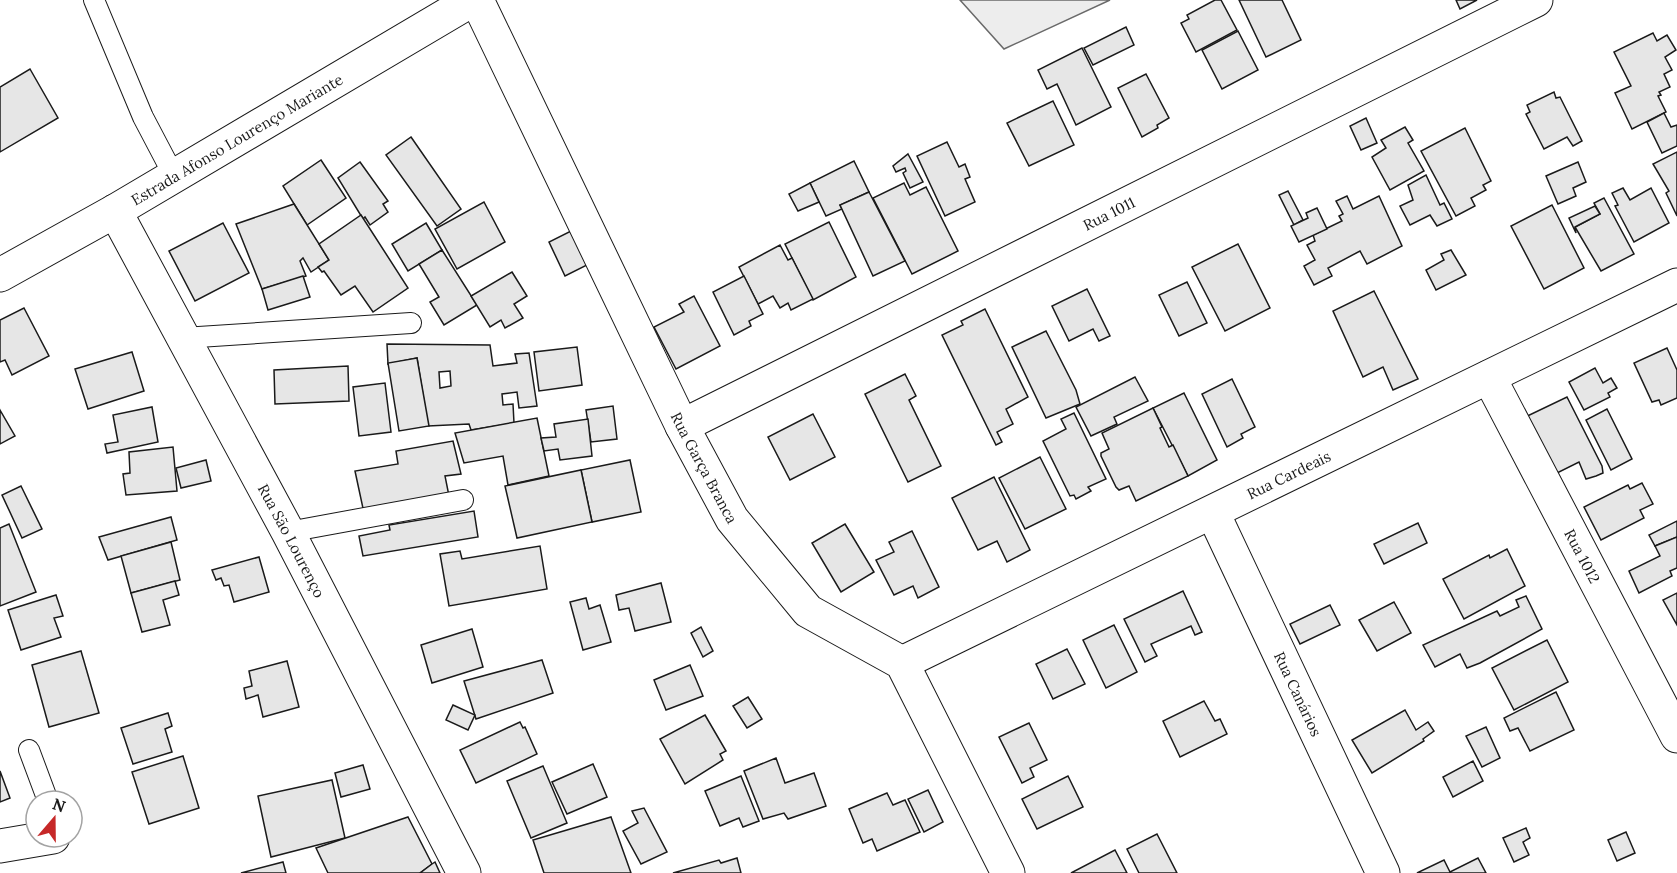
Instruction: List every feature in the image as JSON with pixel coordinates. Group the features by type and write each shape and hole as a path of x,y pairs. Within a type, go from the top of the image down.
{"street":[{"name":"Estrada Afonso Lourenço Mariante","path":"0,275 174,176 437,9 472,0"},
{"name":"Rua Garça Branca","path":"477,0 682,426 732,519 808,611 902,663"},
{"name":"Rua 1011","path":"682,426 1536,0"},
{"name":"Rua São Lourenço","path":"115,211 288,532 464,873"},
{"name":"Rua Cardeais","path":"902,663 1677,285"},
{"name":"Rua 1012","path":"1489,378 1677,736"},
{"name":"Rua Canários","path":"1213,513 1383,873"},
{"path":"902,663 1008,873"},
{"path":"0,846 24,842"}],"lane":[{"path":"94,0 143,117 174,176"},
{"path":"183,338 411,323"},
{"path":"288,532 463,500"},
{"path":"28,750 43,789"}],"shaded area":[{"path":"960,0 1110,0 1004,49"}],"building":[{"path":"1215,0 1221,0 1237,30 1196,52 1181,23 1189,19 1187,15"},
{"path":"1239,0 1282,0 1301,40 1266,57"},
{"path":"1456,0 1477,0 1460,9"},
{"path":"1126,27 1134,45 1093,65 1084,48"},
{"path":"1238,31 1258,70 1222,89 1202,50"},
{"path":"1653,33 1657,41 1667,35 1676,50 1665,57 1672,70 1664,74 1670,87 1659,92 1661,95 1658,96 1666,112 1632,129 1615,93 1631,86 1614,52"},
{"path":"1082,48 1111,107 1076,125 1057,84 1047,89 1038,70"},
{"path":"30,69 58,118 0,152 0,87"},
{"path":"1146,74 1169,118 1157,125 1158,128 1142,137 1118,88"},
{"path":"1554,92 1556,98 1560,97 1582,141 1573,146 1567,137 1544,149 1526,114 1530,112 1527,105"},
{"path":"1053,101 1074,145 1029,166 1007,123"},
{"path":"1664,113 1671,127 1677,125 1677,146 1662,153 1647,122"},
{"path":"1366,118 1377,143 1361,150 1350,126"},
{"path":"1405,127 1413,140 1408,143 1424,171 1390,190 1372,157 1386,148 1381,140"},
{"path":"1465,128 1491,181 1483,185 1486,190 1471,198 1475,206 1456,216 1421,151"},
{"path":"411,137 461,209 437,226 386,155"},
{"path":"947,142 959,167 965,164 970,177 965,179 975,202 945,216 917,156"},
{"path":"1677,152 1677,216 1666,193 1669,191 1653,164"},
{"path":"908,154 923,182 910,188 903,173 906,171 905,168 896,172 893,166"},
{"path":"321,160 346,198 307,225 283,186"},
{"path":"854,161 869,192 840,205 842,209 826,216 810,183"},
{"path":"360,162 388,201 383,204 388,212 370,225 365,217 363,219 338,178"},
{"path":"1578,162 1586,182 1573,188 1576,196 1558,204 1546,176"},
{"path":"1426,175 1440,205 1444,203 1452,219 1437,226 1430,215 1410,225 1400,206 1413,200 1408,185"},
{"path":"810,183 819,202 798,211 789,194"},
{"path":"904,183 910,195 926,187 958,251 912,274 873,198"},
{"path":"1623,188 1630,200 1651,188 1669,223 1634,242 1615,206 1618,205 1612,193"},
{"path":"1288,191 1303,220 1294,225 1279,195"},
{"path":"869,192 905,261 873,276 840,205"},
{"path":"1347,196 1353,209 1379,196 1402,246 1367,264 1360,251 1328,268 1332,276 1314,285 1304,266 1315,260 1307,245 1315,241 1313,235 1342,221 1339,216 1343,214 1336,201"},
{"path":"1604,198 1634,254 1601,271 1575,227 1600,214 1594,203"},
{"path":"484,202 505,242 457,269 435,229"},
{"path":"294,204 329,260 311,272 303,258 300,261 306,276 262,289 236,224"},
{"path":"1552,205 1584,268 1544,289 1511,226"},
{"path":"1595,206 1600,214 1575,227 1576,233 1569,218"},
{"path":"1317,208 1327,229 1299,242 1291,226 1308,218 1306,213"},
{"path":"361,215 408,288 373,312 355,286 341,295 324,271 322,272 318,267 329,260 319,244"},
{"path":"829,222 856,277 813,300 785,244"},
{"path":"223,223 249,273 195,301 169,251"},
{"path":"426,223 442,250 408,271 392,244"},
{"path":"571,231 587,265 565,276 549,242"},
{"path":"1238,244 1270,308 1225,331 1192,267"},
{"path":"780,245 788,260 792,258 813,299 791,310 788,303 780,308 773,296 758,304 739,267"},
{"path":"442,250 477,305 444,325 430,302 439,297 419,264"},
{"path":"1451,250 1466,275 1436,290 1426,270 1444,260 1441,254"},
{"path":"512,272 527,296 514,304 523,318 505,328 501,320 490,327 471,296"},
{"path":"303,276 310,297 268,310 262,289"},
{"path":"744,276 763,314 749,321 751,326 734,335 713,292"},
{"path":"1187,282 1207,323 1179,336 1159,295"},
{"path":"1087,289 1110,336 1099,341 1093,329 1069,341 1052,306"},
{"path":"1374,291 1418,379 1393,390 1383,367 1363,377 1333,311"},
{"path":"694,296 720,346 676,369 654,327 684,312 679,304"},
{"path":"24,308 49,356 12,375 5,360 0,362 0,320"},
{"path":"985,309 1028,397 1006,409 1013,424 997,432 1002,442 996,445 942,335 963,325 961,321"},
{"path":"1046,331 1076,390 1080,404 1046,418 1012,347"},
{"path":"387,344 490,345 493,366 517,363 515,354 529,353 537,406 519,408 517,392 502,394 503,405 513,404 514,423 471,430 469,424 428,426 417,358 388,364","holes":["450,371 451,386 440,388 439,372"]},
{"path":"577,347 582,385 539,391 534,352"},
{"path":"1667,348 1677,370 1677,398 1661,405 1659,400 1652,402 1634,363"},
{"path":"132,352 144,391 88,409 75,369"},
{"path":"417,358 429,426 399,431 388,363"},
{"path":"348,366 349,401 275,404 274,370"},
{"path":"1595,368 1603,383 1611,378 1617,388 1608,393 1610,397 1584,410 1569,382"},
{"path":"905,374 916,396 909,400 941,466 908,482 865,394"},
{"path":"1135,377 1148,401 1114,417 1117,424 1091,436 1076,407"},
{"path":"1232,379 1255,427 1241,434 1243,438 1227,447 1202,394"},
{"path":"385,383 391,432 359,436 353,387"},
{"path":"1184,393 1217,460 1188,476 1153,408"},
{"path":"1567,397 1602,466 1603,473 1586,479 1579,462 1547,478 1519,420"},
{"path":"613,406 617,439 591,442 586,410"},
{"path":"152,407 158,442 107,453 105,444 118,442 113,415"},
{"path":"1153,408 1169,447 1173,445 1188,476 1136,501 1129,486 1119,490 1116,487 1101,456 1101,453 1109,449 1102,433"},
{"path":"1607,409 1632,459 1611,470 1586,420"},
{"path":"0,410 15,436 0,444"},
{"path":"1074,413 1106,479 1088,487 1091,491 1076,499 1074,495 1070,496 1043,441 1066,429 1061,419"},
{"path":"813,414 835,457 790,480 768,437"},
{"path":"537,418 549,476 508,485 503,456 464,463 455,433"},
{"path":"588,419 592,456 560,460 558,449 544,451 541,438 556,437 554,424"},
{"path":"453,441 461,474 445,476 449,496 364,513 355,471 398,464 396,451"},
{"path":"173,447 177,491 126,495 123,474 130,473 129,452"},
{"path":"1040,457 1066,509 1025,529 999,478"},
{"path":"206,460 211,481 181,488 176,468"},
{"path":"630,460 641,512 592,522 581,470"},
{"path":"581,470 592,522 517,538 505,486"},
{"path":"994,477 1030,550 1007,562 997,541 978,550 952,498"},
{"path":"1642,483 1653,504 1640,510 1644,518 1601,540 1584,507 1628,485 1630,489"},
{"path":"21,486 42,529 22,538 2,495"},
{"path":"474,511 478,537 363,556 359,536 390,530 389,525"},
{"path":"171,517 177,540 108,560 99,537"},
{"path":"1677,521 1677,537 1655,546 1649,535"},
{"path":"1418,523 1427,543 1384,564 1374,544"},
{"path":"9,524 36,592 0,606 0,528"},
{"path":"845,524 874,572 841,592 812,543"},
{"path":"912,531 939,587 918,598 913,586 894,595 876,560 894,552 889,542"},
{"path":"1677,537 1677,568 1670,571 1672,576 1639,593 1629,571 1660,556 1655,546"},
{"path":"171,542 180,580 131,593 121,556"},
{"path":"540,546 547,589 449,606 440,554 460,551 462,559"},
{"path":"1507,549 1525,586 1464,619 1443,579 1489,555 1490,558"},
{"path":"259,557 269,592 234,602 229,585 224,586 221,578 216,580 212,570"},
{"path":"175,581 179,595 163,600 170,625 142,632 131,593"},
{"path":"661,583 671,622 635,631 629,608 619,610 616,595"},
{"path":"1183,591 1202,632 1195,635 1191,626 1151,644 1157,656 1145,662 1124,619"},
{"path":"1677,593 1677,625 1663,600"},
{"path":"56,595 63,616 54,618 61,637 21,650 8,610"},
{"path":"1526,596 1542,629 1467,668 1460,654 1435,667 1423,645 1497,611 1500,616 1519,607 1516,600"},
{"path":"586,598 589,609 600,605 611,642 583,650 570,602"},
{"path":"1394,602 1411,633 1377,651 1359,620"},
{"path":"1330,605 1340,625 1300,644 1290,624"},
{"path":"1114,625 1137,672 1106,688 1083,640"},
{"path":"701,627 713,651 703,657 691,633"},
{"path":"472,629 483,667 432,683 421,645"},
{"path":"1547,640 1568,682 1514,710 1492,668"},
{"path":"1067,649 1085,684 1053,699 1036,664"},
{"path":"81,651 99,713 49,727 32,665"},
{"path":"542,660 553,693 476,719 464,681"},
{"path":"287,661 299,707 263,717 258,695 246,699 244,688 252,686 249,671"},
{"path":"690,665 703,696 666,710 654,680"},
{"path":"1556,692 1574,730 1530,751 1518,728 1510,731 1504,718"},
{"path":"748,697 762,719 747,728 733,706"},
{"path":"1204,701 1215,721 1220,719 1227,734 1180,757 1163,721"},
{"path":"453,705 475,715 468,730 446,720"},
{"path":"1405,710 1416,730 1428,722 1434,731 1423,739 1424,741 1372,773 1352,740"},
{"path":"168,713 172,726 165,729 172,752 133,764 121,728"},
{"path":"705,715 726,751 720,754 723,760 685,784 660,739"},
{"path":"520,722 523,728 525,727 537,754 476,783 460,750"},
{"path":"1029,723 1047,760 1030,768 1034,777 1022,783 999,737"},
{"path":"1486,727 1500,758 1482,767 1466,736"},
{"path":"183,756 199,808 149,824 132,772"},
{"path":"776,758 785,783 814,773 826,806 788,819 784,813 763,819 744,771"},
{"path":"1473,761 1483,781 1453,797 1443,777"},
{"path":"593,764 607,797 567,814 552,782"},
{"path":"363,765 370,789 341,797 335,773"},
{"path":"543,766 567,823 531,838 507,781"},
{"path":"0,771 10,798 0,802"},
{"path":"741,776 759,821 743,827 739,818 720,826 705,791"},
{"path":"1068,776 1083,807 1037,829 1022,799"},
{"path":"332,780 345,838 271,857 258,796"},
{"path":"928,790 943,822 924,832 908,799"},
{"path":"887,793 893,805 905,800 920,832 877,851 872,839 863,843 849,809"},
{"path":"644,808 667,852 641,864 623,831 638,823 632,811"},
{"path":"408,817 432,864 420,873 328,873 316,848"},
{"path":"611,817 631,873 544,873 533,840"},
{"path":"1526,828 1530,838 1523,842 1529,855 1514,862 1503,838"},
{"path":"1626,832 1635,853 1617,861 1608,840"},
{"path":"1157,834 1177,873 1139,873 1127,849"},
{"path":"1115,850 1127,873 1071,873"},
{"path":"737,858 741,873 673,873 719,860 721,863"},
{"path":"1478,858 1486,873 1417,873 1444,860 1450,872"},
{"path":"283,862 286,873 241,873"},
{"path":"435,862 440,873 420,873 432,864"}]}
